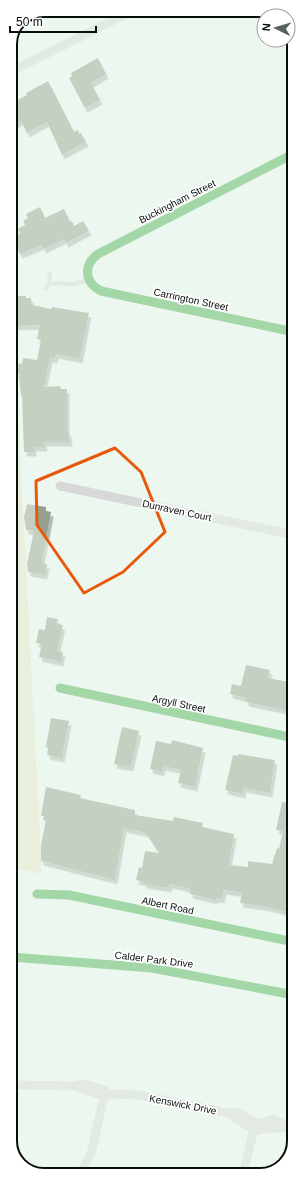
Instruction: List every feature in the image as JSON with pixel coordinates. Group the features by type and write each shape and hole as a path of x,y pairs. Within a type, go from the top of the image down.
{"street":[{"path":"17,68 120,17"},
{"name":"Buckingham Street","path":"88,280 87,269 92,257 287,158"},
{"name":"Carrington Street","path":"88,280 92,287 101,291 287,331"},
{"name":"Dunraven Court","path":"60,486 287,534"},
{"name":"Argyll Street","path":"60,688 287,737"},
{"name":"Albert Road","path":"37,894 69,895 287,941"},
{"name":"Calder Park Drive","path":"17,958 152,968 287,994"},
{"name":"Kenswick Drive","path":"17,1085 75,1086 82,1083 93,1084 104,1093 116,1088 128,1089 138,1095 228,1113 241,1113 254,1126"},
{"path":"83,1168 91,1154 104,1093"},
{"path":"245,1168 254,1126 273,1119 287,1125"}],"lane":[{"path":"46,289 50,282 50,274"},
{"path":"50,282 74,284 88,280"}],"highlighted area":[{"path":"115,448 141,472 165,532 123,572 84,593 37,525 36,481"}],"green space":[{"path":"17,394 42,874 17,869"}],"building":[{"path":"98,58 106,74 91,83 100,100 85,108 69,78 72,76 71,73"},
{"path":"48,81 74,132 78,130 79,134 81,133 86,142 62,155 47,122 27,133 21,121 17,123 17,100 27,95 26,93"},
{"path":"40,207 45,218 64,209 70,222 72,221 74,226 83,221 89,231 66,243 64,239 44,249 42,245 20,254 17,248 17,236 20,234 18,229 25,225 23,221 28,218 26,214"},
{"path":"17,296 26,296 26,298 31,298 32,305 51,309 52,307 89,313 80,359 56,354 55,359 50,358 44,387 60,386 61,389 67,389 67,432 69,432 70,442 44,442 45,447 34,447 34,452 24,452 22,396 19,374 17,374 17,370 19,363 22,364 23,358 37,360 41,340 37,339 40,325 17,326"},
{"path":"27,504 46,507 46,511 51,512 42,560 42,563 47,564 45,575 28,572 27,564 34,531 26,530 24,517"},
{"path":"47,617 58,619 57,624 63,625 57,651 63,652 61,662 39,657 42,644 36,643 39,629 45,630"},
{"path":"246,665 270,670 268,678 287,682 287,711 246,702 246,698 230,694 232,684 241,686"},
{"path":"51,718 69,721 62,758 47,755 48,748 46,747"},
{"path":"122,727 139,731 131,767 114,764"},
{"path":"172,740 203,748 195,787 178,783 181,770 163,766 162,772 150,769 156,741 171,744"},
{"path":"238,754 275,760 270,793 244,788 243,794 225,790 233,755 238,756"},
{"path":"46,787 81,795 80,798 135,810 135,815 173,821 174,817 203,823 202,827 234,834 229,865 248,867 248,861 272,864 277,848 279,849 283,831 276,830 282,802 287,803 287,912 268,907 240,903 242,893 224,890 222,899 216,898 216,900 190,894 191,889 170,884 169,888 144,884 144,882 136,880 139,867 142,868 145,851 159,853 146,833 124,828 115,880 41,861 41,845 46,820 43,820 44,816 41,816"}],"traffic: fast":[{"path":"287,157 98,254 93,258 88,268 91,283 101,291 287,331"},
{"path":"60,688 287,737"},
{"path":"37,894 69,895 287,941"},
{"path":"17,957 152,968 287,994"}]}
